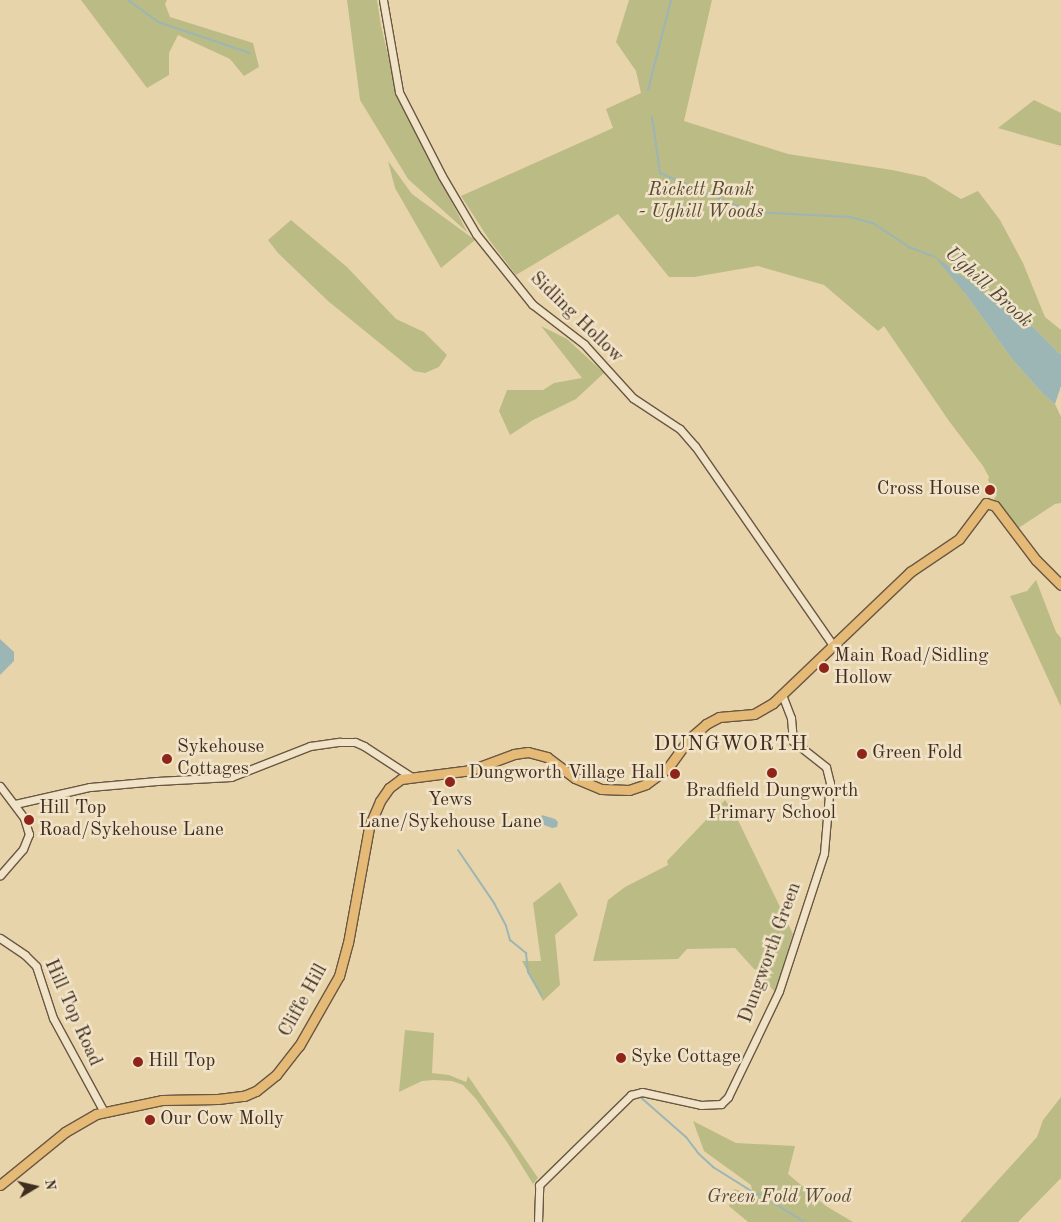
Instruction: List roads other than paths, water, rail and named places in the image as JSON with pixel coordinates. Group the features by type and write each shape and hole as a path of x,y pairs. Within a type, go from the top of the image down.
{"main road":[{"path":"410,776 436,776 463,772 514,754 528,752 543,755 575,778 601,790 629,790 646,784 660,775 672,763 694,733 706,724 719,718 757,712 773,703 832,644 910,572 959,539 986,503 995,506 1036,560 1061,585"},
{"name":"Cliffe Hill","path":"0,1185 65,1132 87,1118 104,1112 162,1100 218,1100 244,1096 256,1091 276,1075 311,1026 339,976 348,943 363,854 374,815 389,788 401,779 410,776"}],"street":[{"name":"Sidling Hollow","path":"383,0 399,92 442,176 476,234 532,304 584,344 633,398 680,429 695,446 832,644"},
{"name":"Dungworth Green","path":"538,1222 539,1185 631,1095 642,1092 686,1103 714,1105 725,1102 778,991 825,847 829,772 822,762 795,744 789,712 782,694"},
{"path":"15,804 104,786 231,777 295,751 333,742 355,742 410,776"},
{"path":"0,786 15,804 29,829 28,839 0,875"},
{"name":"Hill Top Road","path":"0,938 25,955 36,966 53,1018 104,1112"}],"water":[{"path":"933,255 1034,328 1061,355 1061,386 1055,404 1044,395 1012,359 964,292"},
{"path":"0,639 14,652 14,661 0,675"},
{"path":"542,815 555,819 558,822 557,827 552,828 544,825 540,819"}],"waterway":[{"path":"128,0 158,22 250,53"},
{"name":"Ughill Brook","path":"648,90 671,0"},
{"name":"Ughill Brook","path":"652,117 660,173 751,212 850,217 873,223 909,247 933,256"},
{"path":"458,850 494,903 506,926 510,940 526,953 528,972 542,996"},
{"path":"638,1095 686,1137 698,1153 713,1167 756,1194 768,1196 774,1203 804,1222"}],"place":[{"name":"Cross House","path":"990,490"},
{"name":"Main Road/Sidling Hollow","path":"824,668"},
{"name":"Green Fold","path":"862,754"},
{"name":"Sykehouse Cottages","path":"167,759"},
{"name":"Bradfield Dungworth Primary School","path":"772,773"},
{"name":"Dungworth Village Hall","path":"675,774"},
{"name":"Yews Lane/Sykehouse Lane","path":"450,782"},
{"name":"Hill Top Road/Sykehouse Lane","path":"29,820"},
{"name":"Syke Cottage","path":"621,1058"},
{"name":"Hill Top","path":"138,1062"},
{"name":"Our Cow Molly","path":"150,1120"}],"district":[{"name":"DUNGWORTH","path":"731,745"}],"park label":[{"name":"Rickett Bank - Ughill Woods","path":"701,202"},
{"name":"Green Fold Wood","path":"779,1198"}]}
